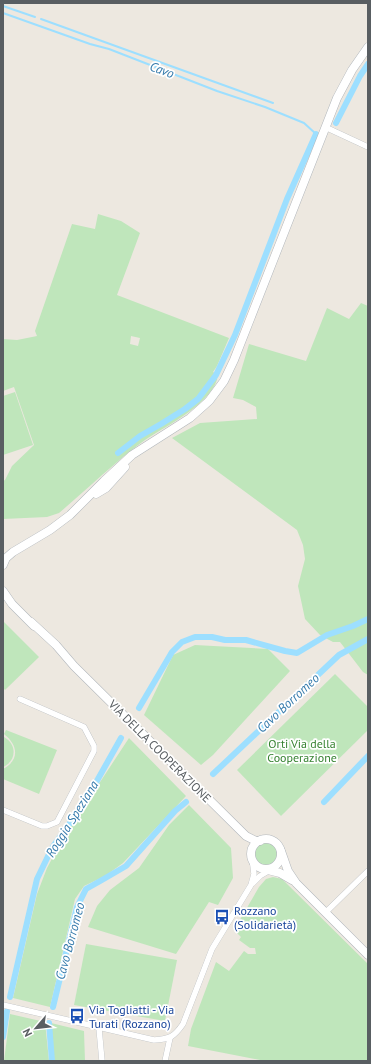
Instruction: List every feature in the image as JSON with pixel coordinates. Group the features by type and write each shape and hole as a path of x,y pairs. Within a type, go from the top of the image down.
{"street":[{"path":"3,565 6,558 13,552 60,523 81,505 106,488 152,442 190,418 209,401 224,381 234,360 325,127 344,85 368,47"},
{"path":"325,127 368,147"},
{"path":"3,552 13,552"},
{"name":"VIA DELLA COOPERAZIONE","path":"3,591 12,604 31,622 53,648 74,666 246,836 256,841 260,841"},
{"name":"VIA DELLA COOPERAZIONE","path":"3,599 12,604"},
{"path":"3,810 42,826 47,826 57,822 94,751 94,746 84,727 20,699"},
{"name":"VIA DELLA COOPERAZIONE","path":"246,836 252,856"},
{"path":"251,885 254,874 252,856 254,846 260,841 266,839 274,841 278,844 288,871 296,883"},
{"path":"3,1004 154,1040 170,1038 176,1034 186,1017 214,946 251,885 281,860 281,851"},
{"path":"252,856 257,866 280,873 296,883 368,955"},
{"path":"326,912 368,871"},
{"path":"99,1028 102,1061"},
{"path":"165,1061 170,1038"}],"green space":[{"path":"98,214 121,221 140,233 117,295 229,338 213,372 218,375 215,385 199,404 134,448 59,513 47,517 3,519 3,481 5,480 12,466 34,445 14,387 3,391 3,339 17,340 37,336 35,331 72,224 95,229","holes":["131,336 140,338 138,346 130,344"]},
{"path":"361,303 368,306 368,675 363,672 340,642 333,642 320,635 305,619 298,586 305,559 303,545 297,530 172,438 200,423 257,419 256,407 243,400 233,398 249,344 306,361 327,308 349,319"},
{"path":"15,392 33,445 3,455 3,396"},
{"path":"3,621 39,657 5,690 3,688"},
{"path":"195,645 268,649 290,671 213,755 201,765 144,715 173,655"},
{"name":"Orti Via della Cooperazione","path":"335,674 368,707 368,730 281,816 237,770"},
{"path":"6,730 57,750 39,794 3,779 3,769 12,761 15,752 9,738 4,734"},
{"path":"4,737 11,744 14,752 11,761 3,767"},
{"path":"129,738 186,796 123,863 105,876 84,886 75,899 50,1007 13,998 37,894 47,868 62,840"},
{"path":"189,805 231,848 233,878 218,905 209,902 176,954 88,927 97,906 110,890 139,868 169,825"},
{"path":"267,842 272,843 278,849 278,859 272,865 267,866 262,865 256,859 255,854 256,849 262,843"},
{"path":"273,877 282,879 368,964 368,1061 265,1061 188,1046 191,1029 216,962 229,971 244,951 248,954 256,954 255,948 250,948 239,940 241,937 234,930 259,887 266,879"},
{"path":"86,944 177,960 165,1021 74,1005"},
{"path":"10,1014 45,1022 49,1061 4,1061"},
{"path":"51,1023 84,1031 85,1061 54,1061"}],"waterway":[{"path":"3,6 35,17"},
{"name":"Cavo","path":"3,13 90,44 109,49 217,91 265,107 304,123 316,134"},
{"path":"41,19 273,103"},
{"path":"336,123 360,76 368,64"},
{"path":"118,453 140,436 185,409 198,399 216,375 235,335 287,199 316,134"},
{"name":"Roggia Speziana","path":"139,708 172,652 182,642 195,637 212,637 225,640 246,640 297,653 327,635 368,619"},
{"name":"Cavo Borromeo","path":"213,774 339,655 368,639"},
{"name":"Roggia Speziana","path":"10,997 37,879 52,848 89,795 121,738"},
{"path":"324,802 368,756"},
{"name":"Cavo Borromeo","path":"53,1007 77,907 86,889 126,866 175,811 186,802"},
{"name":"Roggia Speziana","path":"3,1037 7,1011"},
{"name":"Cavo Borromeo","path":"49,1023 52,1061"}],"place":[{"name":"Rozzano (Solidarietà)","path":"222,917"},
{"name":"Via Togliatti - Via Turati (Rozzano)","path":"77,1016"}]}
